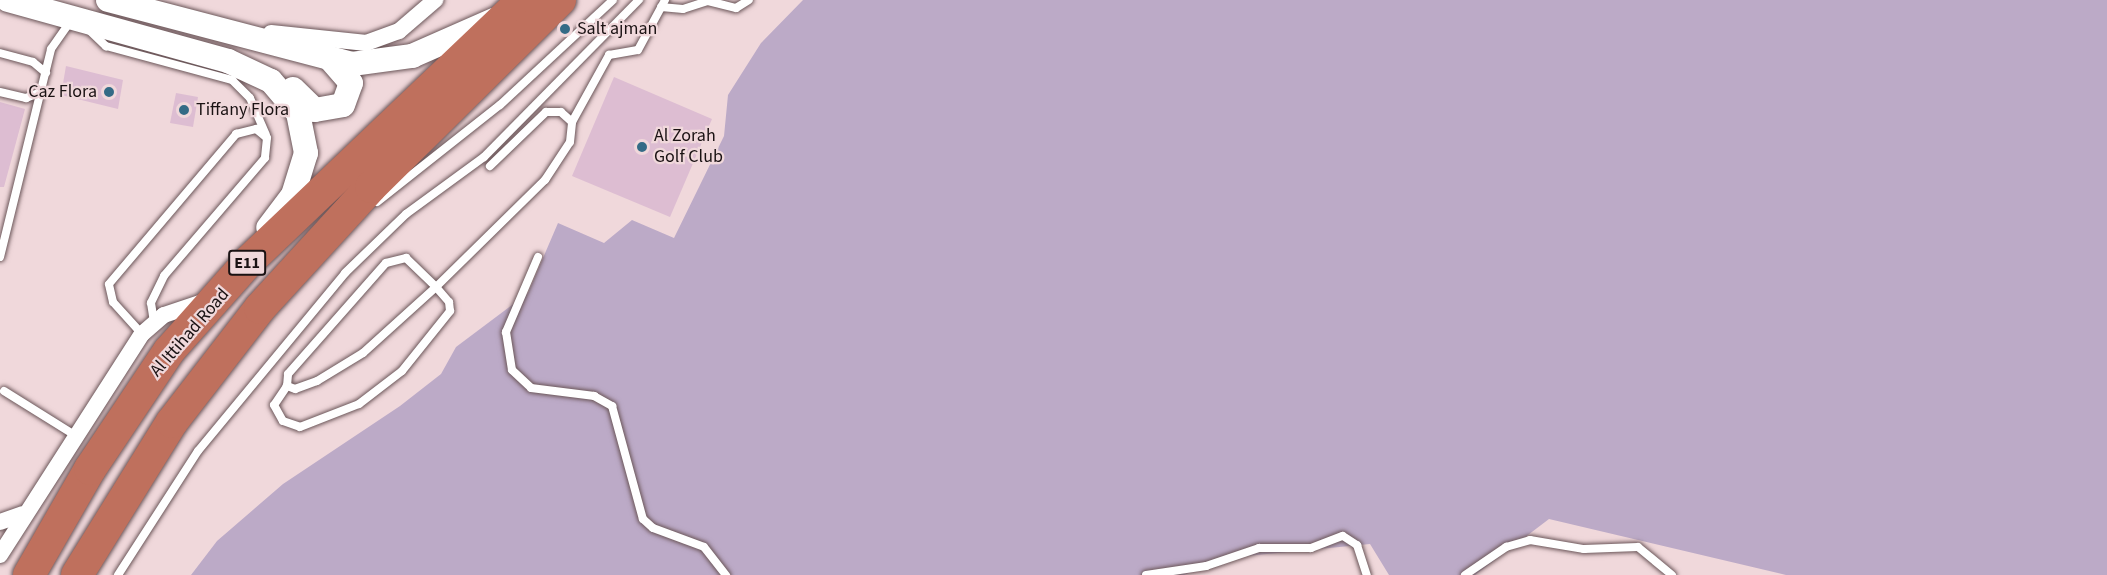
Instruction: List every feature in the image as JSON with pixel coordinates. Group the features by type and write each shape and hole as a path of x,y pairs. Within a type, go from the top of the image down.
{"highway":[{"name":"Al Ittihad Road","path":"78,575 179,414 313,248 560,0"},
{"name":"Al Ittihad Road","path":"29,575 128,410 169,351 222,297 249,261 516,6"}],"street":[{"path":"8,0 228,61 272,81 287,85 310,108 333,111 351,89 349,78 332,60"},
{"path":"108,0 191,20 332,60 393,61 516,6"},
{"path":"168,0 191,20"},
{"path":"241,35 366,43 399,31 435,0"},
{"path":"249,261 293,195 305,162 300,119 272,81"},
{"path":"0,555 72,434 148,328 222,297"},
{"path":"0,522 23,514"}],"lane":[{"path":"313,248 500,105 613,0"},
{"path":"118,575 205,442 345,273 406,214 484,157 639,0"},
{"path":"721,0 731,7"},
{"path":"287,386 295,389 317,381 363,353 436,287 545,180 570,142 572,122 605,61 615,52 638,50 663,4 683,9 708,1 731,7 748,0"},
{"path":"0,256 55,40 78,18 106,46 232,80 250,98 267,138 265,158 160,282 152,303 148,328 109,297 112,278 236,134 256,129 267,138"},
{"path":"0,53 33,62 46,73"},
{"path":"0,92 26,98 41,92"},
{"path":"490,166 546,112 561,112 572,122"},
{"path":"538,257 506,332 512,370 531,388 594,396 612,406 643,519 653,528 704,547 726,575"},
{"path":"405,258 436,287 450,307 438,331 402,371 359,404 309,426 291,426 274,405 287,386 288,374 390,259 405,258"},
{"path":"4,391 72,434"},
{"path":"1146,575 1206,566 1259,548 1311,548 1343,536 1357,545 1367,575"},
{"path":"1465,575 1506,547 1530,540 1584,549 1638,547 1672,575"}],"shaded area":[{"path":"803,0 2107,0 2107,575 1786,575 1549,519 1475,575 1389,575 1370,544 1226,558 1184,575 191,575 217,541 283,484 400,406 441,374 456,347 528,293 558,223 604,243 632,220 674,238 724,136 728,95 761,43"}],"building":[{"path":"66,66 123,80 118,109 61,95"},
{"name":"Al Zorah Golf Club","path":"614,77 712,119 670,217 572,176"},
{"name":"Tiffany Flora","path":"176,93 198,97 193,127 170,123"},
{"path":"0,102 25,109 4,187 0,187"}],"place":[{"name":"Salt ajman","path":"565,29"},
{"name":"Caz Flora","path":"109,92"},
{"name":"Tiffany Flora","path":"184,110"},
{"name":"Al Zorah Golf Club","path":"642,147"}]}
